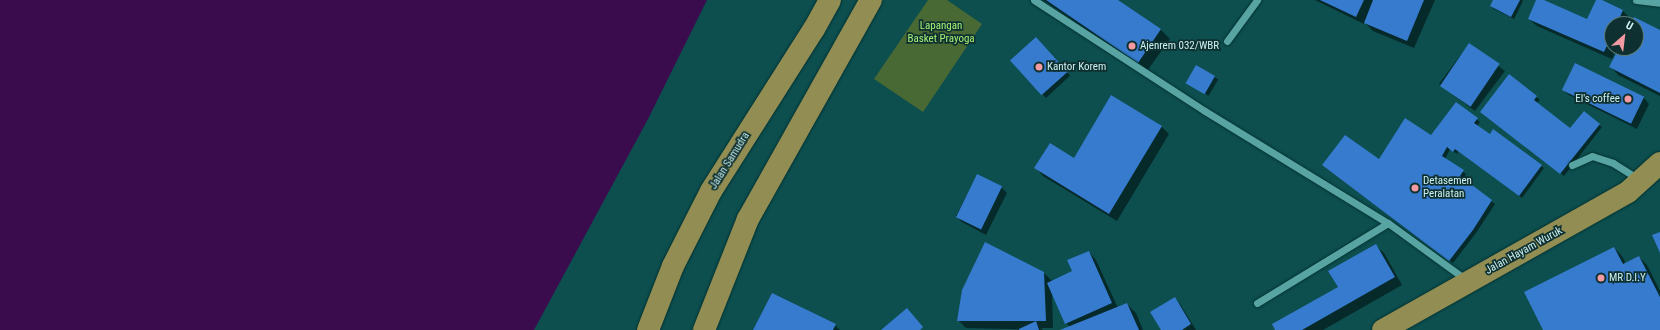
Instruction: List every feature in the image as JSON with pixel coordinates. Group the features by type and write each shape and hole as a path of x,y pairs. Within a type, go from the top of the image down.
{"main road":[{"name":"Jalan Samudra","path":"648,330 673,266 711,191 814,29 830,0"},
{"path":"704,330 748,219 871,0"},
{"name":"Jalan Hayam Wuruk","path":"1382,330 1628,192 1642,181 1660,163"}],"street":[{"path":"1034,0 1205,111 1388,223 1469,282"},
{"path":"1227,42 1257,0"},
{"path":"1636,0 1660,3"},
{"path":"1572,165 1592,156 1613,163 1642,181"},
{"path":"1257,303 1388,223"}],"green space":[{"name":"Lapangan Basket Prayoga","path":"928,0 947,0 982,24 923,112 874,79"}],"shaded area":[{"path":"0,0 707,0 648,119 534,330 0,330"}],"building":[{"name":"Ajenrem 032/WBR","path":"1046,0 1118,0 1161,29 1138,63"},
{"path":"1320,0 1364,0 1356,17"},
{"path":"1373,0 1424,0 1407,41 1364,23"},
{"path":"1493,0 1520,0 1511,17 1490,6"},
{"path":"1536,0 1544,0 1587,19 1596,0 1602,0 1623,10 1620,16 1604,16 1604,52 1528,19"},
{"path":"1644,22 1660,30 1660,93 1609,67 1615,56 1644,56"},
{"name":"Kantor Korem","path":"1036,37 1067,72 1041,95 1010,60"},
{"path":"1469,43 1500,64 1471,107 1440,86"},
{"path":"1575,63 1644,97 1631,124 1562,90"},
{"path":"1196,65 1215,76 1205,94 1186,83"},
{"path":"1509,74 1537,96 1534,100 1570,128 1584,111 1600,124 1560,174 1480,112"},
{"path":"1111,95 1162,126 1109,214 1034,168 1050,143 1074,158"},
{"name":"Detasemen Peralatan","path":"1456,102 1478,118 1474,123 1490,134 1493,129 1542,165 1519,196 1455,149 1453,152 1447,147 1442,156 1464,170 1460,176 1492,200 1473,230 1449,261 1322,165 1345,135 1379,159 1405,118 1431,135"},
{"path":"977,174 1002,186 981,229 956,217"},
{"path":"1660,232 1660,253 1652,235"},
{"path":"985,242 1044,272 1046,321 957,321 962,290"},
{"path":"1376,244 1395,277 1302,330 1275,330 1272,324 1338,287 1328,271"},
{"name":"MR D.I.Y","path":"1614,247 1623,264 1639,256 1660,297 1660,330 1543,330 1524,292"},
{"path":"1089,251 1112,303 1065,324 1047,283 1072,271 1067,260"},
{"path":"772,293 836,324 833,330 753,330"},
{"path":"1175,297 1191,324 1182,330 1161,330 1150,312"},
{"path":"1127,303 1139,330 1060,330"},
{"path":"907,308 923,327 920,330 881,330"},
{"path":"1036,321 1039,330 1019,330 1019,329"}],"place":[{"name":"Ajenrem 032/WBR","path":"1132,46"},
{"name":"Kantor Korem","path":"1039,67"},
{"name":"El's coffee","path":"1628,99"},
{"name":"Detasemen Peralatan","path":"1415,188"},
{"name":"MR D.I.Y","path":"1601,278"}]}
